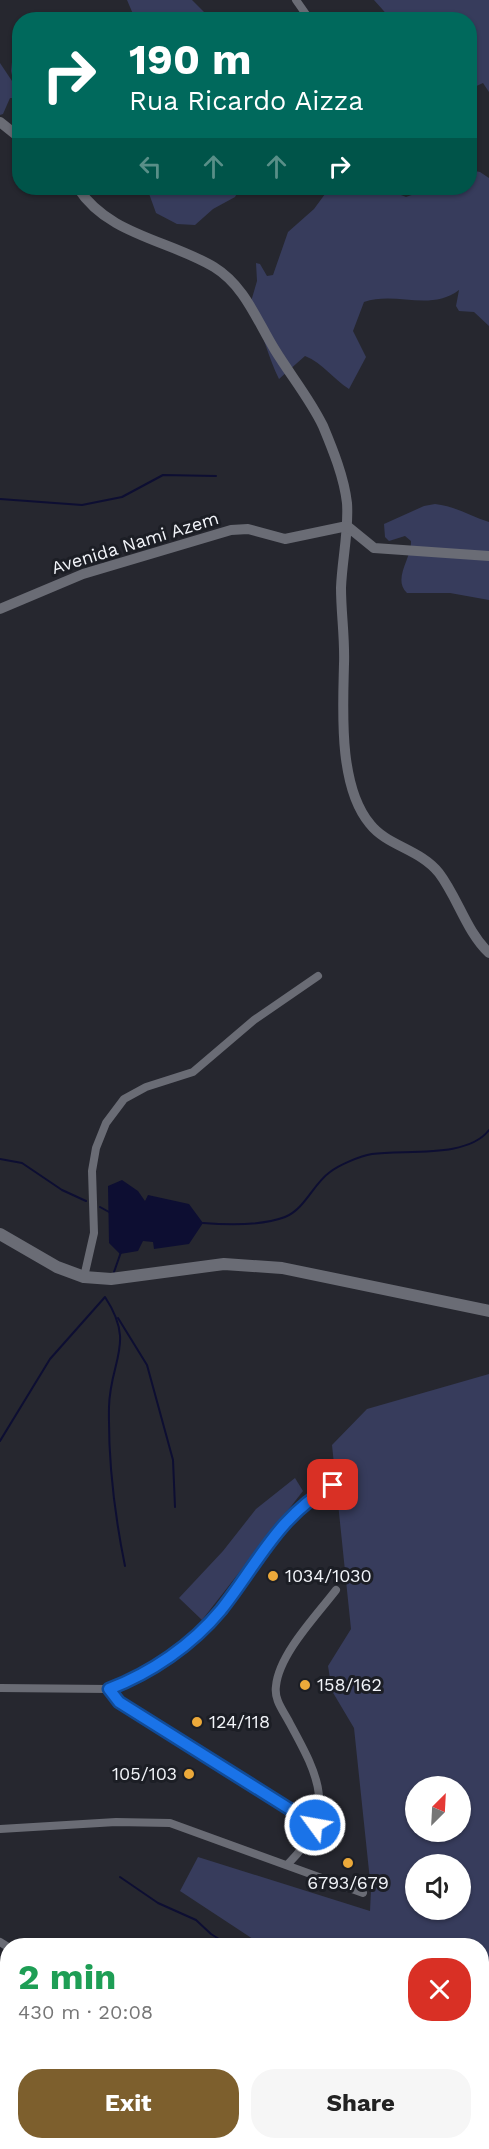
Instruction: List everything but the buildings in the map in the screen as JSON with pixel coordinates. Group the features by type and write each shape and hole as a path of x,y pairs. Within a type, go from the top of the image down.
{"main road":[{"path":"0,1234 57,1267 84,1277 111,1279 224,1264 282,1268 489,1311"}],"street":[{"path":"0,122 12,132"},
{"path":"83,195 95,210 109,221 214,267 228,277 245,297 323,426 345,491 346,526 341,587 344,664 342,719 354,791 370,825 384,836 418,854 440,874 473,934 489,953"},
{"path":"346,526 374,548 489,556"},
{"name":"Avenida Nami Azem","path":"0,609 83,574 231,530 248,529 285,539 346,526"},
{"path":"84,1277 94,1233 92,1171 96,1148 106,1123 124,1099 146,1087 193,1072 254,1020 318,976"},
{"path":"0,1688 109,1689 147,1671 191,1640 220,1611 293,1512 333,1485"},
{"path":"288,1864 306,1843 315,1825 320,1806 319,1783 310,1761 279,1704 276,1684 286,1656 336,1590"},
{"path":"109,1689 119,1702 315,1825"},
{"path":"0,1829 116,1822 170,1823 363,1893"}],"shaded area":[{"path":"127,0 192,0 204,12 132,12"},
{"path":"374,0 489,0 489,92 483,83 477,86 477,12 385,12"},
{"path":"0,63 12,81 12,98 3,114 0,115"},
{"path":"477,171 489,178 489,326 474,312 459,311 456,306 459,290 436,300 376,299 364,302 353,331 366,357 349,389 305,356 279,379 250,305 257,281 256,263 260,264 267,276 273,275 288,232 314,209 324,195 399,195 406,197 412,195 477,195"},
{"path":"150,195 236,195 213,209 195,225 177,224 156,213"},
{"path":"435,504 456,509 489,522 489,600 450,593 407,593 403,587 402,575 411,541 405,536 389,541 385,537 384,524 424,506"},
{"path":"122,1180 138,1191 145,1201 148,1195 189,1204 203,1223 189,1244 154,1249 153,1242 143,1241 138,1251 120,1254 109,1243 108,1186"},
{"path":"489,1374 489,1938 251,1938 180,1891 198,1857 370,1911 371,1890 354,1728 332,1691 328,1666 351,1629 332,1445 367,1409"},
{"path":"295,1478 303,1491 202,1620 179,1598 223,1551 256,1509"}],"waterway":[{"path":"0,499 82,505 122,497 163,475 216,476"},
{"path":"203,1223 234,1224 276,1220 292,1213 324,1177 350,1161 372,1154 451,1149 479,1139 489,1130"},
{"path":"0,1159 22,1163 62,1190 86,1201"},
{"path":"100,1207 109,1212"},
{"path":"114,1272 121,1252"},
{"path":"0,1441 50,1359 105,1297 119,1327 120,1340 110,1391 109,1428 113,1487 125,1566"},
{"path":"118,1318 147,1365 173,1460 175,1507"},
{"path":"120,1877 158,1903 196,1920 217,1938"}],"place":[{"name":"1034/1030","path":"273,1576"},
{"name":"158/162","path":"305,1685"},
{"name":"124/118","path":"197,1722"},
{"name":"105/103","path":"189,1774"},
{"name":"6793/679","path":"348,1863"}],"route":[{"path":"315,1825 119,1702 109,1689 147,1671 191,1640 220,1611 293,1512 333,1485"}]}
